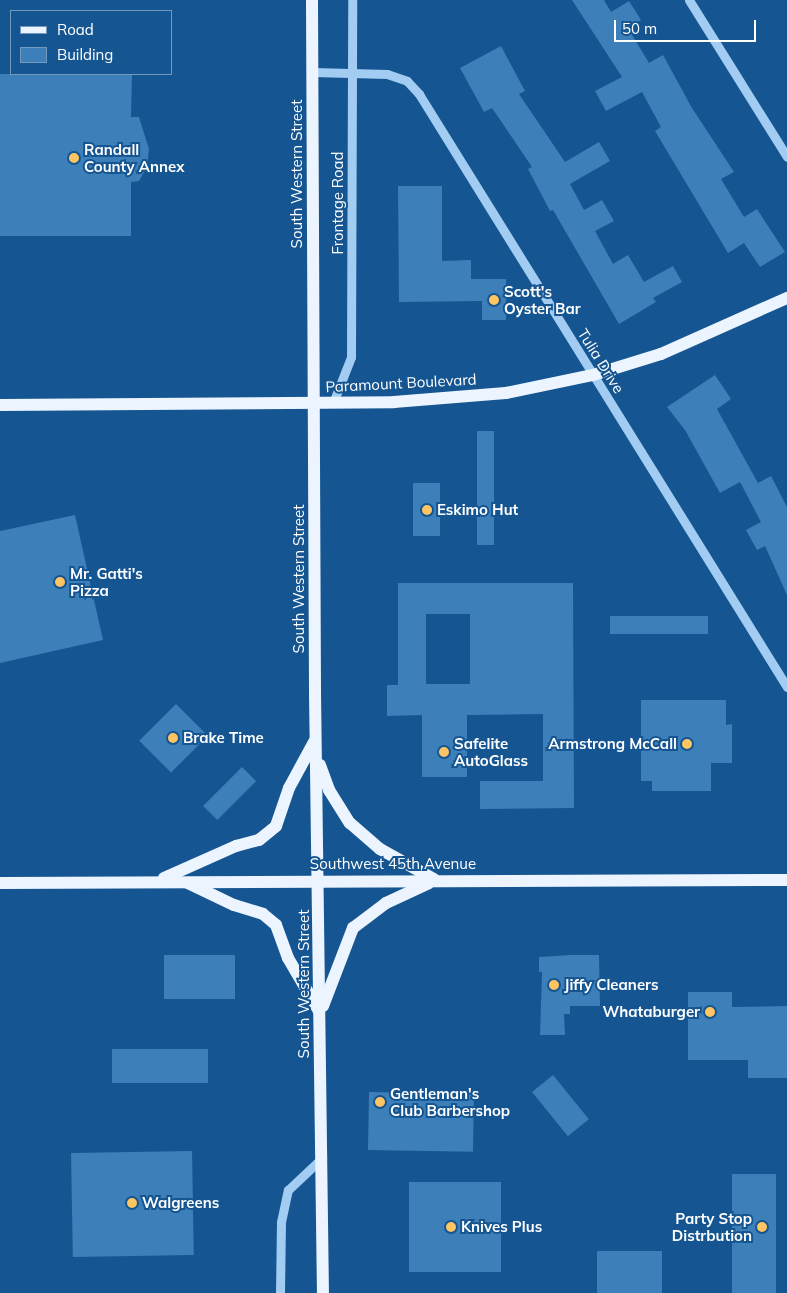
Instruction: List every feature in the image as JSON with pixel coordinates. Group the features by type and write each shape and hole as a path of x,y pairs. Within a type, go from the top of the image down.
{"main road":[{"name":"South Western Street","path":"312,0 316,746 323,1293"},
{"name":"Paramount Boulevard","path":"0,405 333,403 456,399 506,393 593,375 661,354 787,298"},
{"path":"159,881 236,846 259,840 276,826 290,788 316,746"},
{"path":"316,746 329,790 350,823 380,849 436,881"},
{"name":"Southwest 45th Avenue","path":"0,883 787,880"},
{"path":"183,881 234,905 263,914 276,925 288,958 320,1013"},
{"path":"320,1013 353,928 386,903 436,881"}],"street":[{"name":"Frontage Road","path":"333,403 351,357 352,0"},
{"path":"689,0 787,157"},
{"name":"Tulia Drive","path":"313,72 387,74 407,81 419,94 787,687"},
{"path":"280,1293 281,1222 288,1190 322,1158"}],"building":[{"path":"572,0 604,0 611,12 629,1 641,20 628,28 649,63 663,55 692,108 734,172 721,179 744,217 757,209 785,252 760,267 744,243 728,253 655,131 661,127 642,92 606,111 595,91 622,77"},
{"path":"501,46 525,91 519,94 565,162 599,142 610,161 570,184 584,210 602,200 614,221 595,231 613,264 628,255 644,282 673,266 682,282 653,298 656,302 619,324 553,210 550,211 528,169 532,167 492,108 484,112 460,68"},
{"name":"Randall County Annex","path":"0,74 132,75 131,117 139,117 149,149 147,167 139,181 131,182 131,236 0,236"},
{"path":"398,186 442,186 442,261 471,260 471,279 506,279 506,320 482,320 482,301 399,302"},
{"path":"715,375 731,399 717,409 758,483 771,476 787,507 787,595 765,546 757,550 746,530 761,522 740,482 720,493 685,430 667,407"},
{"path":"477,431 494,431 494,545 477,545"},
{"name":"Eskimo Hut","path":"413,483 440,483 440,536 413,536"},
{"path":"75,515 103,640 0,663 0,531"},
{"path":"398,583 573,583 574,808 480,809 480,781 543,781 543,714 467,715 467,777 422,777 422,715 387,716 387,685 398,685","holes":["426,614 470,614 470,684 426,684"]},
{"path":"610,616 708,616 708,634 610,634"},
{"name":"Armstrong McCall","path":"641,700 726,700 726,725 732,724 732,763 711,763 711,791 652,791 652,781 641,781"},
{"path":"176,704 208,736 171,773 139,741"},
{"path":"242,767 256,781 217,820 203,806"},
{"path":"164,955 235,955 235,999 164,999"},
{"path":"599,955 600,1006 570,1006 570,1014 564,1014 565,1035 540,1035 542,972 539,972 539,957"},
{"path":"688,992 732,992 732,1007 787,1006 787,1078 748,1078 748,1060 688,1060"},
{"path":"112,1049 208,1049 208,1083 112,1083"},
{"path":"553,1075 589,1119 568,1136 532,1092"},
{"path":"369,1092 474,1094 473,1152 368,1150"},
{"name":"Walgreens","path":"192,1151 194,1255 73,1257 71,1153"},
{"path":"732,1174 776,1174 776,1293 732,1293"},
{"path":"409,1182 501,1182 501,1272 409,1272"},
{"path":"597,1251 662,1251 662,1293 597,1293"}],"place":[{"name":"Randall County Annex","path":"74,158"},
{"name":"Scott's Oyster Bar","path":"494,300"},
{"name":"Eskimo Hut","path":"427,510"},
{"name":"Mr. Gatti's Pizza","path":"60,582"},
{"name":"Brake Time","path":"173,738"},
{"name":"Armstrong McCall","path":"687,744"},
{"name":"Safelite AutoGlass","path":"444,752"},
{"name":"Jiffy Cleaners","path":"554,985"},
{"name":"Whataburger","path":"710,1012"},
{"name":"Gentleman's Club Barbershop","path":"380,1102"},
{"name":"Walgreens","path":"132,1203"},
{"name":"Knives Plus","path":"451,1227"},
{"name":"Party Stop Distrbution","path":"762,1227"}]}
